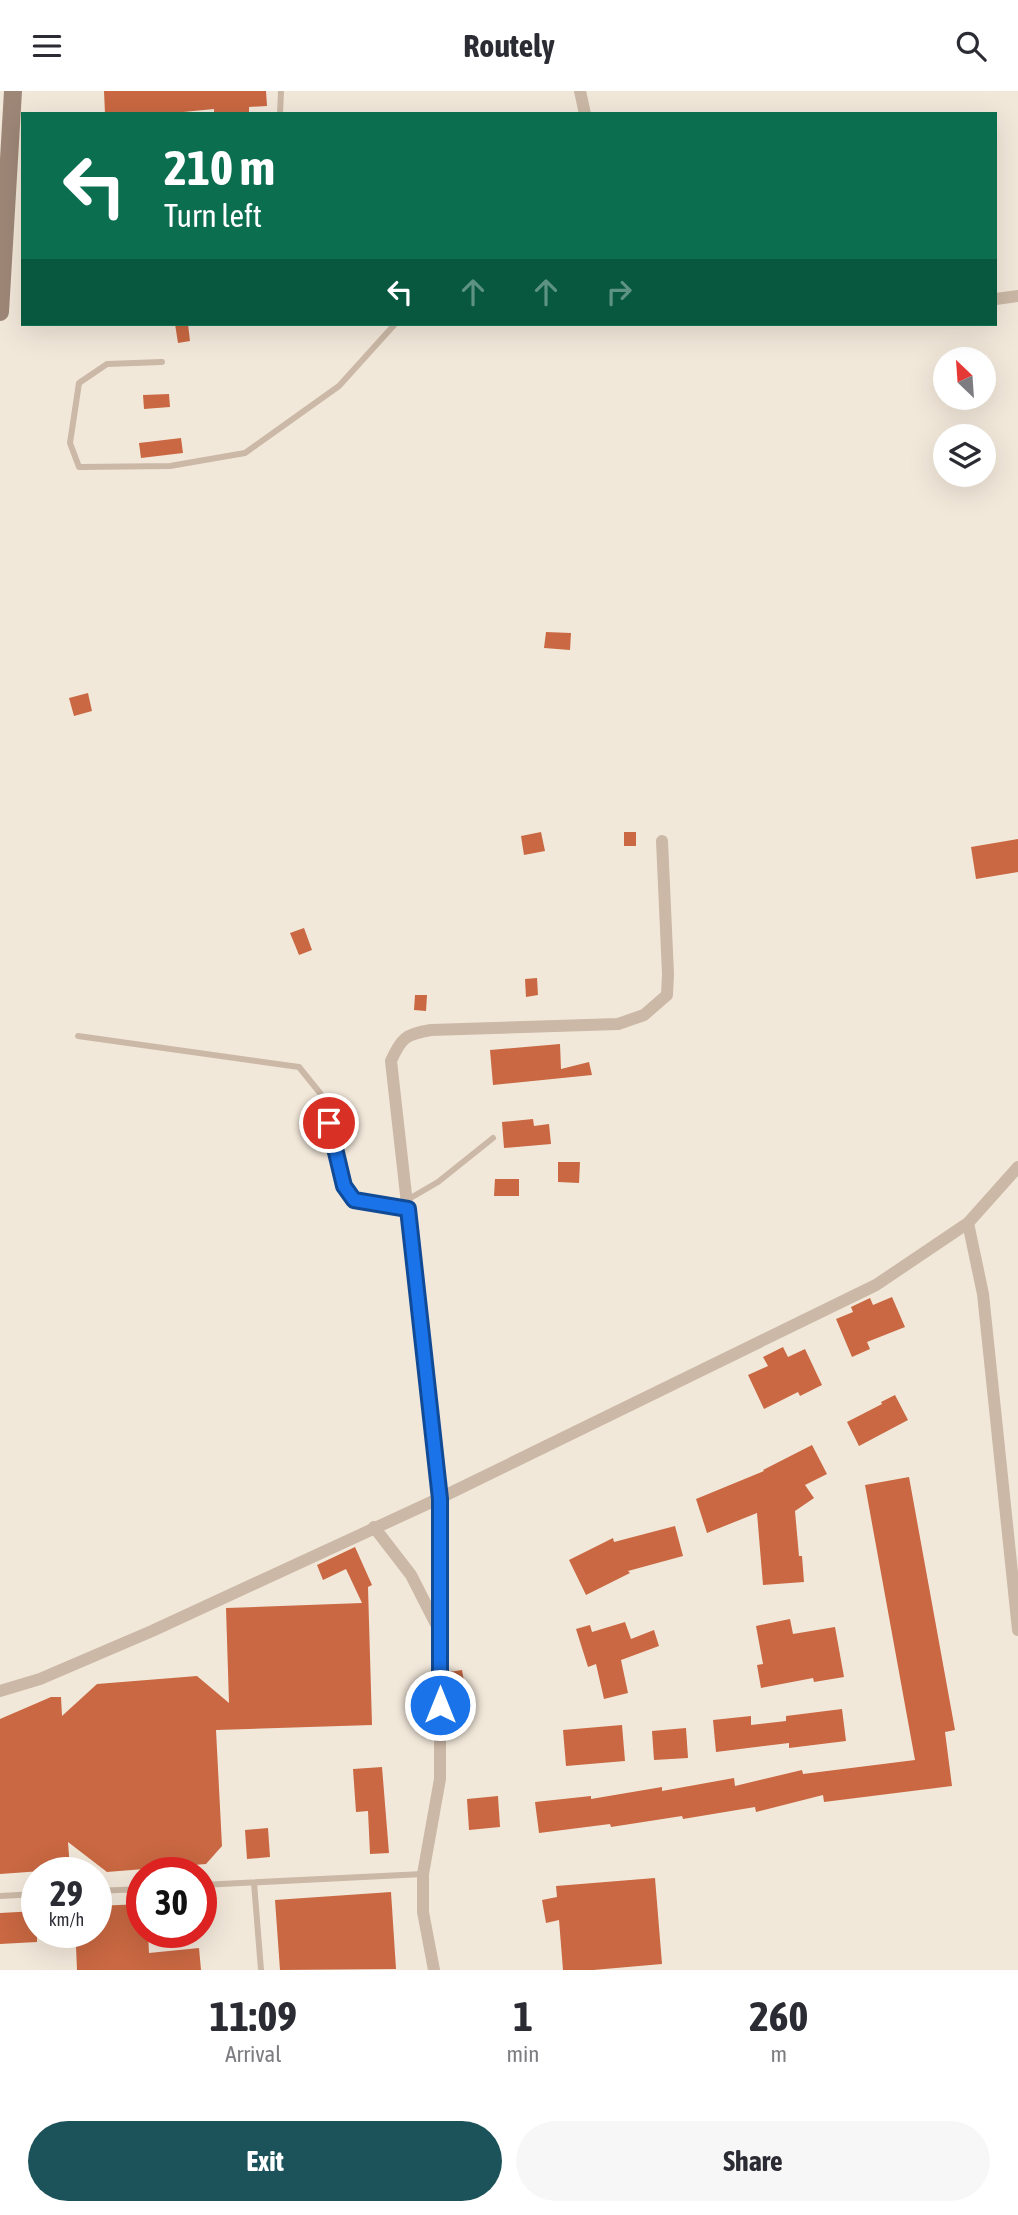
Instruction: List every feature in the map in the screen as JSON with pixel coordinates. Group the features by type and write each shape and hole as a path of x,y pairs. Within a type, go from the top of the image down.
{"main road":[{"path":"0,312 13,91"}],"street":[{"path":"579,91 584,112"},
{"path":"997,299 1018,296"},
{"path":"434,1970 423,1912 422,1874 440,1779 440,1499 391,1061 399,1044 411,1034 431,1030 618,1024 644,1015 667,995 662,841"},
{"path":"0,1691 40,1679 152,1631 440,1499 876,1285 968,1223 1018,1167"},
{"path":"968,1223 983,1294 1018,1630"},
{"path":"374,1527 411,1576 440,1632"}],"lane":[{"path":"280,112 281,91"},
{"path":"162,362 107,364 79,383 70,443 79,467 170,465 245,453 339,386 393,326"},
{"path":"78,1036 299,1067 324,1098 344,1186 354,1200 407,1205 493,1137"},
{"path":"217,1884 422,1874"},
{"path":"254,1883 261,1970"},
{"path":"0,1896 21,1895"}],"building":[{"path":"104,91 266,91 267,106 249,107 249,112 214,112 214,109 183,112 105,112"},
{"path":"175,326 188,326 190,341 178,343"},
{"path":"169,394 170,407 144,409 143,395"},
{"path":"181,438 183,453 141,458 139,443"},
{"path":"546,632 571,633 570,650 544,648"},
{"path":"88,693 92,711 74,716 69,698"},
{"path":"541,832 545,851 524,855 521,836"},
{"path":"624,832 636,832 636,846 624,846"},
{"path":"1018,839 1018,872 976,879 971,847"},
{"path":"304,928 312,950 299,955 290,933"},
{"path":"537,978 538,995 526,997 525,979"},
{"path":"415,995 427,995 426,1011 414,1010"},
{"path":"560,1044 561,1069 589,1062 592,1075 493,1085 490,1050"},
{"path":"533,1119 534,1126 549,1124 551,1144 504,1148 502,1122"},
{"path":"558,1162 580,1162 579,1183 558,1182"},
{"path":"495,1179 519,1179 519,1196 494,1196"},
{"path":"892,1297 905,1327 867,1342 870,1349 852,1357 836,1319 853,1312 851,1307 870,1298 873,1305"},
{"path":"783,1347 788,1357 805,1349 822,1385 800,1396 798,1392 764,1409 748,1375 768,1366 763,1357"},
{"path":"895,1395 908,1420 859,1446 847,1422"},
{"path":"812,1445 827,1474 805,1485 814,1498 795,1511 804,1582 763,1585 757,1513 707,1533 696,1499 764,1471"},
{"path":"909,1477 955,1730 945,1732 952,1786 824,1802 823,1795 756,1812 755,1807 683,1819 682,1816 611,1827 610,1824 539,1833 535,1802 591,1796 591,1799 662,1787 662,1791 734,1778 735,1786 802,1770 803,1774 915,1760 865,1485"},
{"path":"675,1526 683,1556 628,1571 630,1573 586,1595 569,1560 613,1538 614,1542"},
{"path":"355,1547 372,1585 368,1587 372,1725 216,1730 222,1846 212,1857 126,1857 126,1870 112,1872 112,1857 88,1857 68,1842 69,1857 21,1857 21,1872 0,1874 0,1719 51,1697 61,1697 62,1716 97,1684 197,1676 229,1703 226,1608 362,1603 346,1569 323,1580 317,1565"},
{"path":"790,1619 793,1634 835,1627 844,1677 814,1682 813,1678 761,1688 757,1665 763,1664 756,1626"},
{"path":"625,1622 631,1639 654,1630 659,1646 621,1660 628,1693 604,1699 596,1664 588,1667 576,1629 590,1625 592,1632"},
{"path":"462,1670 466,1693 450,1696 449,1672"},
{"path":"842,1709 846,1741 789,1748 789,1743 716,1752 713,1720 751,1716 751,1725 786,1721 786,1716"},
{"path":"622,1725 625,1761 566,1766 563,1730"},
{"path":"686,1728 688,1758 654,1760 652,1731"},
{"path":"382,1767 389,1853 370,1854 368,1811 356,1812 353,1769"},
{"path":"498,1796 500,1827 469,1830 467,1799"},
{"path":"268,1828 270,1857 247,1859 245,1830"},
{"path":"655,1878 662,1964 563,1970 559,1920 546,1923 542,1900 557,1897 556,1886"},
{"path":"391,1892 396,1969 280,1970 275,1900"},
{"path":"112,1905 126,1905 126,1948 149,1948 149,1953 199,1948 201,1970 77,1970 76,1948 112,1948"},
{"path":"21,1912 21,1943 0,1944 0,1913"}],"route":[{"path":"329,1123 344,1186 354,1200 408,1209 440,1499 440,1705"}]}
